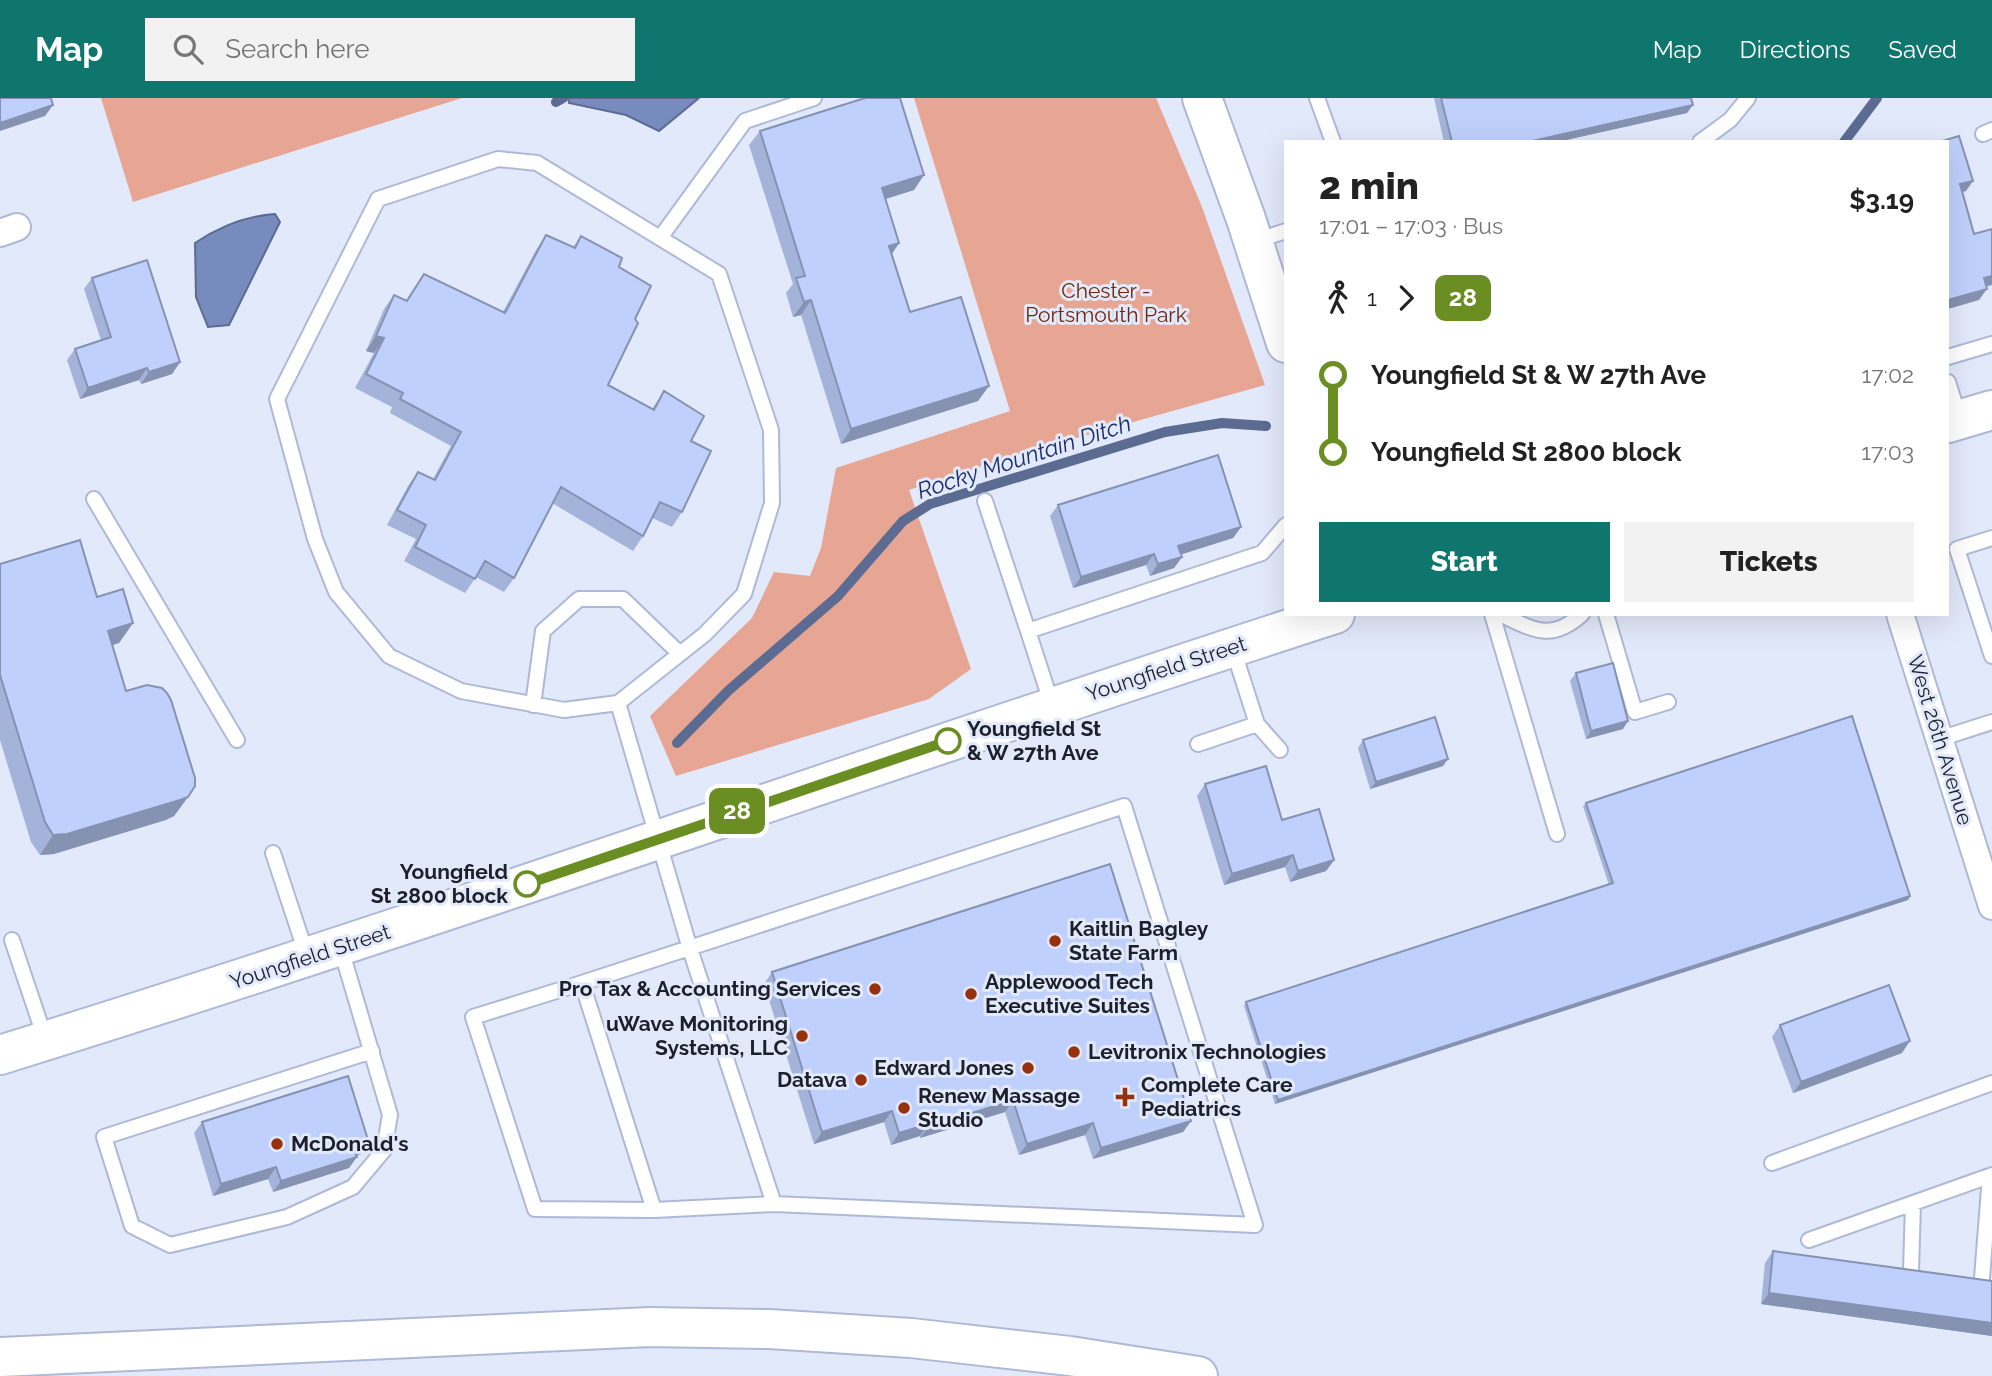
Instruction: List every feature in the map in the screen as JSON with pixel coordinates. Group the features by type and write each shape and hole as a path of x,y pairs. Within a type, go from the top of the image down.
{"main road":[{"path":"1202,98 1270,237 1284,331"},
{"name":"Youngfield Street","path":"0,1055 324,953 1053,706 1329,616"},
{"path":"0,1357 650,1327 769,1329 911,1338 1070,1356 1198,1376"}],"street":[{"name":"West 26th Avenue","path":"1901,616 1992,906"}],"lane":[{"path":"660,238 745,121 814,98"},
{"path":"1317,98 1333,140"},
{"path":"1703,140 1730,120 1748,98"},
{"path":"498,159 537,163 719,274 771,430 772,503 744,594 705,634 680,654 618,703 564,710 533,705 461,691 389,656 336,592 315,539 277,399 378,198 498,159"},
{"path":"1949,357 1992,344"},
{"path":"1949,384 1966,418"},
{"path":"94,499 237,740"},
{"path":"985,501 1053,706"},
{"path":"1028,631 1262,553 1284,527"},
{"path":"1992,538 1957,549 1992,656"},
{"path":"533,705 542,631 579,599 623,599 680,654"},
{"path":"1493,616 1556,834"},
{"path":"1504,616 1533,629 1551,632 1569,626 1580,616"},
{"path":"1607,616 1634,712 1668,702"},
{"path":"1232,647 1256,724 1280,750"},
{"path":"618,703 690,949 774,1204"},
{"path":"1939,739 1992,722"},
{"path":"1198,744 1256,724"},
{"path":"1124,806 1255,1225 774,1204 654,1210 535,1209 473,1017 690,949 1124,806"},
{"path":"273,853 372,1051 390,1115 384,1150 353,1186 287,1217 170,1245 132,1226 104,1137 372,1051"},
{"path":"12,940 46,1041"},
{"path":"582,982 654,1210"},
{"path":"1772,1163 1992,1083"},
{"path":"1809,1240 1991,1176 1982,1278"},
{"path":"1911,1272 1913,1203"}],"green space":[{"path":"101,98 462,98 133,202"},
{"name":"Chester - Portsmouth Park","path":"914,98 1156,98 1202,207 1265,385 1023,453 909,490 971,669 929,699 676,776 650,716 752,618 774,572 810,576 821,548 836,468 1010,411"}],"water":[{"path":"568,98 699,98 659,131 626,115 569,103"},
{"path":"275,214 280,222 229,325 208,327 196,297 195,243 233,223"}],"building":[{"path":"0,98 51,98 53,105 0,123"},
{"path":"865,98 900,98 924,175 882,188 899,243 889,246 910,312 961,297 989,386 851,429 811,300 804,302 796,278 805,276 760,131"},
{"path":"1441,98 1691,98 1693,105 1537,140 1452,140"},
{"path":"1959,136 1973,181 1960,184 1974,234 1992,229 1992,276 1984,278 1987,289 1949,300 1949,140 1946,140"},
{"path":"546,235 575,248 581,236 622,258 619,267 651,286 635,319 638,323 608,385 654,410 664,391 704,416 691,441 711,451 682,512 660,502 643,536 561,487 514,578 485,561 475,579 415,547 426,525 397,510 418,472 435,480 461,432 400,399 403,393 366,374 384,338 376,336 394,295 407,301 424,274 505,313"},
{"path":"147,260 180,362 149,372 147,368 88,388 75,349 111,337 92,278"},
{"path":"1218,455 1241,527 1178,546 1182,557 1158,564 1154,554 1081,577 1058,505"},
{"path":"80,540 97,597 123,589 133,623 108,631 126,691 147,685 162,688 167,693 195,778 195,786 188,797 180,800 67,834 53,835 45,822 0,675 0,564"},
{"path":"1613,663 1628,721 1591,731 1576,673"},
{"path":"1852,716 1910,896 1278,1100 1246,1002 1613,883 1586,803"},
{"path":"1435,717 1448,759 1376,782 1363,740"},
{"path":"1266,766 1282,820 1319,809 1334,860 1298,871 1293,855 1232,874 1205,784"},
{"path":"1110,864 1191,1121 1101,1148 1093,1123 1027,1144 1013,1100 928,1127 928,1124 899,1133 892,1111 822,1132 772,972"},
{"path":"1889,985 1910,1041 1801,1082 1780,1025"},
{"name":"McDonald's","path":"348,1076 369,1143 353,1148 357,1157 281,1181 276,1167 221,1184 202,1122"},
{"path":"1773,1251 1992,1281 1992,1323 1769,1293"}],"waterway":[{"path":"556,102 563,98"},
{"name":"Rocky Mountain Ditch","path":"1846,140 1877,98"},
{"name":"Rocky Mountain Ditch","path":"677,743 729,690 838,596 903,521 930,504 1165,432 1222,423 1266,426"}],"bus line":[{"name":"28","path":"527,884 948,741"}],"place":[{"name":"Youngfield St & W 27th Ave","path":"948,741"},
{"name":"Youngfield St 2800 block","path":"527,884"},
{"name":"Kaitlin Bagley State Farm","path":"1055,941"},
{"name":"Pro Tax & Accounting Services","path":"875,989"},
{"name":"Applewood Tech Executive Suites","path":"971,994"},
{"name":"uWave Monitoring Systems, LLC","path":"802,1036"},
{"name":"Levitronix Technologies","path":"1074,1052"},
{"name":"Edward Jones","path":"1028,1068"},
{"name":"Datava","path":"861,1080"},
{"name":"Complete Care Pediatrics","path":"1125,1097"},
{"name":"Renew Massage Studio","path":"904,1108"},
{"name":"McDonald's","path":"277,1144"}]}
